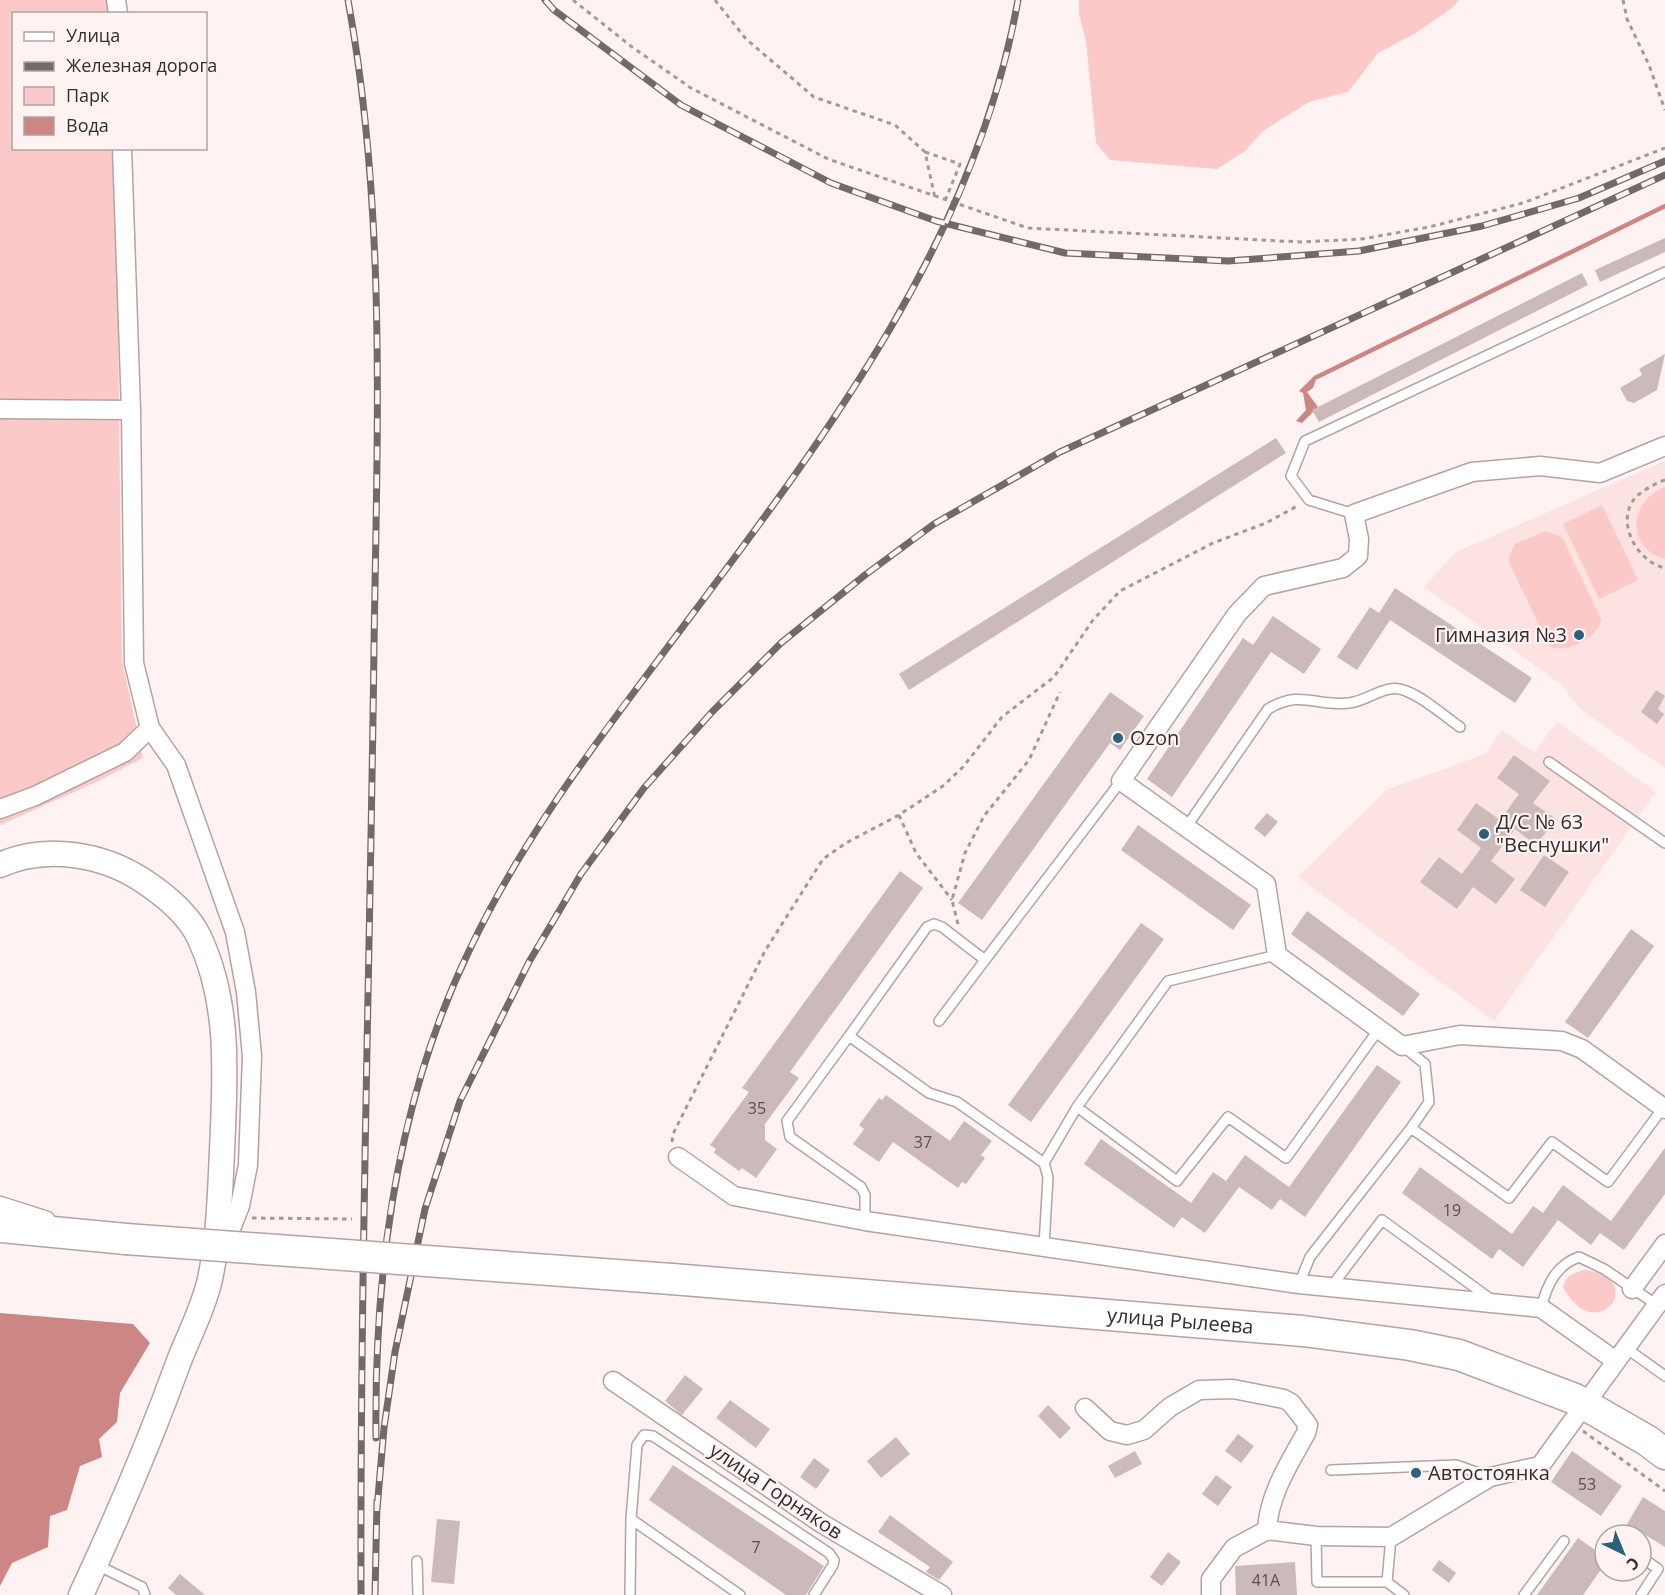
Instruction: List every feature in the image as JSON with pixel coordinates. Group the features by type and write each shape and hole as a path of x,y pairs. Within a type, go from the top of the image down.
{"main road":[{"name":"улица Рылеева","path":"1,1223 126,1239 672,1279 1303,1331 1399,1343 1459,1355 1516,1374 1579,1413 1665,1454"}],"street":[{"path":"81,1595 129,1493 235,1218 248,1165 252,1056 246,992 235,932 176,765 150,728 134,663 131,410 122,150"},
{"path":"0,409 131,410"},
{"path":"1664,1107 1582,1049 1562,1041 1460,1035 1402,1046 1277,955 1266,884 1185,829 1121,781 1238,614 1264,586 1343,568 1358,556 1359,539 1354,513 1472,472 1540,466 1600,473 1665,446"},
{"path":"0,809 35,796 125,752 150,728"},
{"path":"0,865 40,855 80,855 111,863 165,894 198,935 215,981 225,1058 220,1201 210,1280"},
{"path":"678,1157 734,1196 865,1221 1299,1284 1541,1308 1621,1354"},
{"path":"1632,1289 1665,1244"},
{"path":"1211,1595 1211,1579 1234,1548 1267,1530 1391,1537 1490,1477 1540,1466 1661,1300"},
{"name":"улица Горняков","path":"613,1381 821,1523 942,1595"},
{"path":"1085,1408 1110,1431 1127,1435 1144,1430 1170,1407 1200,1390 1233,1389 1284,1399 1291,1403 1308,1425 1306,1433 1276,1487 1268,1513 1267,1530"}],"lane":[{"path":"1354,513 1309,500 1291,476 1305,441 1665,272"},
{"path":"1185,829 1268,710 1284,700 1302,698 1327,704 1351,703 1393,688 1407,691 1460,727"},
{"path":"1548,762 1665,843"},
{"path":"939,1022 1121,781"},
{"path":"865,1221 865,1194 861,1187 790,1137 787,1121 927,927 934,924 942,927 985,960"},
{"path":"1044,1162 1077,1107 1168,981 1277,955"},
{"path":"1077,1107 1177,1181 1228,1116 1286,1158 1379,1029"},
{"path":"849,1036 929,1093 957,1102 1044,1162 1048,1177 1044,1246"},
{"path":"1299,1284 1310,1257 1429,1102 1425,1064 1402,1046"},
{"path":"1411,1128 1509,1198 1552,1142 1608,1182 1664,1107"},
{"path":"1330,1287 1382,1220 1496,1303"},
{"path":"1541,1308 1548,1284 1567,1261 1580,1257 1632,1289 1661,1300"},
{"path":"1621,1354 1665,1376"},
{"path":"630,1595 631,1519 637,1445 644,1435 653,1436 829,1553 834,1560 833,1566 814,1595"},
{"path":"1331,1470 1456,1465 1490,1477"},
{"path":"631,1519 740,1595"},
{"path":"1309,1534 1317,1582 1387,1582 1404,1595"},
{"path":"1387,1582 1391,1537"},
{"path":"1524,1595 1564,1541"},
{"path":"417,1561 418,1595"},
{"path":"95,1564 142,1587 145,1595"},
{"path":"1653,1565 1658,1569 1653,1577"}],"path":[{"path":"573,0 632,48 719,104 828,159 935,198 1028,228 1301,242 1362,239 1429,227 1523,204 1665,148"},
{"path":"715,0 746,39 814,97 896,125 925,152 960,164 945,201"},
{"path":"1623,0 1627,19 1649,65 1665,110"},
{"path":"925,152 935,198"},
{"path":"1665,480 1636,497 1628,516 1634,545 1644,558 1655,566 1665,568"},
{"path":"678,1157 671,1146 673,1134 765,951 823,859 846,843 899,815 944,786 963,767 1002,717 1054,677 1093,620 1120,591 1213,543 1266,523 1309,500"},
{"path":"952,900 965,853 984,816 1029,760 1060,692"},
{"path":"899,815 916,853 952,900 962,943"},
{"path":"235,1218 352,1219"},
{"path":"1579,1413 1665,1491"}],"shaded area":[{"name":"Гимназия №3","path":"1665,461 1665,768 1580,709 1561,684 1424,587 1456,552"},
{"name":"Д/С № 63 \"Веснушки\"","path":"1557,722 1656,792 1494,1021 1298,877 1386,790 1485,754 1502,730 1534,752"}],"green space":[{"path":"0,0 115,0 115,12 12,12 12,150 116,150 122,660 143,758 92,784 0,825"},
{"path":"1079,0 1459,0 1452,8 1414,34 1378,53 1348,92 1309,102 1263,131 1245,151 1217,169 1110,160 1096,143 1086,41 1079,14"},
{"path":"1665,487 1665,559 1653,554 1644,546 1638,536 1636,525 1638,514 1644,503"},
{"path":"1602,505 1638,580 1599,599 1563,524"},
{"path":"1546,531 1562,537 1601,619 1599,626 1588,638 1564,648 1549,646 1508,560 1515,544"},
{"path":"1584,1270 1604,1275 1614,1284 1616,1295 1611,1305 1602,1311 1590,1312 1576,1305 1563,1287 1570,1276"}],"water":[{"path":"1315,375 1317,377 1313,388 1307,392 1318,407 1302,423 1296,421 1306,410 1303,393 1299,391"},
{"path":"0,1313 133,1324 150,1343 120,1393 117,1422 99,1439 102,1457 80,1466 67,1510 50,1516 48,1547 12,1563 0,1586"}],"building":[{"path":"1665,238 1665,252 1600,282 1595,270"},
{"path":"1582,273 1588,285 1319,422 1312,410"},
{"path":"1665,354 1657,390 1634,403 1627,401 1620,388 1642,375 1639,369"},
{"path":"1276,438 1286,453 909,690 899,674"},
{"path":"1395,588 1532,678 1515,703 1390,620 1357,670 1337,657 1370,607 1379,613"},
{"path":"1273,616 1321,649 1304,674 1271,652 1172,797 1147,779 1243,638 1253,645"},
{"path":"1656,690 1665,696 1658,709 1664,714 1657,724 1641,712"},
{"path":"1110,692 1144,716 1120,750 1110,743 982,920 958,903"},
{"path":"1514,755 1550,781 1533,803 1556,819 1536,845 1515,829 1491,861 1515,879 1496,904 1473,887 1457,909 1420,882 1439,857 1462,874 1481,848 1457,830 1476,803 1500,820 1519,794 1497,778"},
{"path":"1267,813 1278,822 1265,837 1254,828"},
{"path":"1138,825 1251,905 1233,930 1121,850"},
{"path":"1544,855 1569,872 1545,907 1520,890"},
{"path":"900,871 923,888 790,1072 799,1078 765,1124 765,1140 777,1149 756,1178 742,1168 739,1171 714,1153 716,1149 710,1145 749,1092 742,1088"},
{"path":"1307,911 1420,994 1403,1016 1291,934"},
{"path":"1141,923 1164,939 1031,1122 1008,1105"},
{"path":"1631,929 1654,946 1588,1038 1565,1022"},
{"path":"1377,1065 1401,1082 1305,1217 1280,1199 1272,1210 1239,1187 1205,1233 1182,1217 1174,1228 1084,1164 1101,1139 1191,1203 1213,1172 1226,1181 1245,1155 1289,1187"},
{"path":"886,1095 950,1141 964,1121 992,1141 981,1155 985,1158 966,1184 962,1182 958,1188 893,1142 879,1162 853,1144 864,1129 859,1125 879,1098 882,1100"},
{"path":"1665,1148 1665,1194 1624,1250 1600,1233 1591,1245 1558,1220 1523,1267 1499,1249 1492,1259 1402,1193 1420,1167 1512,1234 1533,1206 1543,1213 1563,1185 1611,1221"},
{"path":"685,1375 703,1389 682,1415 665,1401"},
{"path":"730,1400 770,1429 756,1448 716,1418"},
{"path":"1048,1405 1071,1428 1060,1439 1038,1416"},
{"path":"1238,1434 1254,1446 1241,1463 1225,1451"},
{"path":"896,1437 910,1454 881,1478 867,1461"},
{"path":"1135,1451 1142,1464 1115,1478 1108,1466"},
{"path":"1572,1451 1622,1486 1601,1516 1551,1482"},
{"path":"814,1458 830,1470 816,1489 800,1477"},
{"path":"673,1465 824,1566 806,1595 786,1595 649,1500"},
{"path":"1216,1475 1232,1487 1218,1506 1202,1494"},
{"path":"1643,1497 1665,1511 1665,1547 1653,1540 1653,1523 1628,1523"},
{"path":"890,1515 953,1562 939,1580 926,1572 930,1567 878,1532"},
{"path":"437,1519 460,1521 454,1584 431,1582"},
{"path":"1578,1538 1593,1549 1593,1581 1583,1595 1537,1595"},
{"path":"1168,1552 1181,1562 1162,1586 1150,1577"},
{"path":"1439,1560 1456,1573 1449,1583 1432,1570"},
{"path":"1295,1562 1297,1595 1236,1595 1235,1566"},
{"path":"180,1574 205,1595 176,1595 168,1588"}],"waterway":[{"path":"1317,377 1665,206"}],"railway":[{"path":"348,0 369,161 377,323 377,486 364,1240 361,1595"},
{"path":"545,0 554,10 681,105 831,183 936,221 1065,253 1228,261 1359,251 1482,226 1579,198 1665,161"},
{"path":"376,1438 379,1313 394,1189 423,1067 444,1008 469,951 510,874 556,801 771,508 826,430 877,350 924,267 964,182 996,93 1018,0"},
{"path":"377,1509 384,1428 395,1352 425,1209 460,1101 529,962 581,874 644,788 712,712 781,643 865,575 934,524 1060,452 1665,175"},
{"path":"375,1595 377,1501"}],"place":[{"name":"Гимназия №3","path":"1579,635"},
{"name":"Ozon","path":"1118,738"},
{"name":"Д/С № 63 \"Веснушки\"","path":"1484,834"},
{"name":"Автостоянка","path":"1416,1473"}]}
